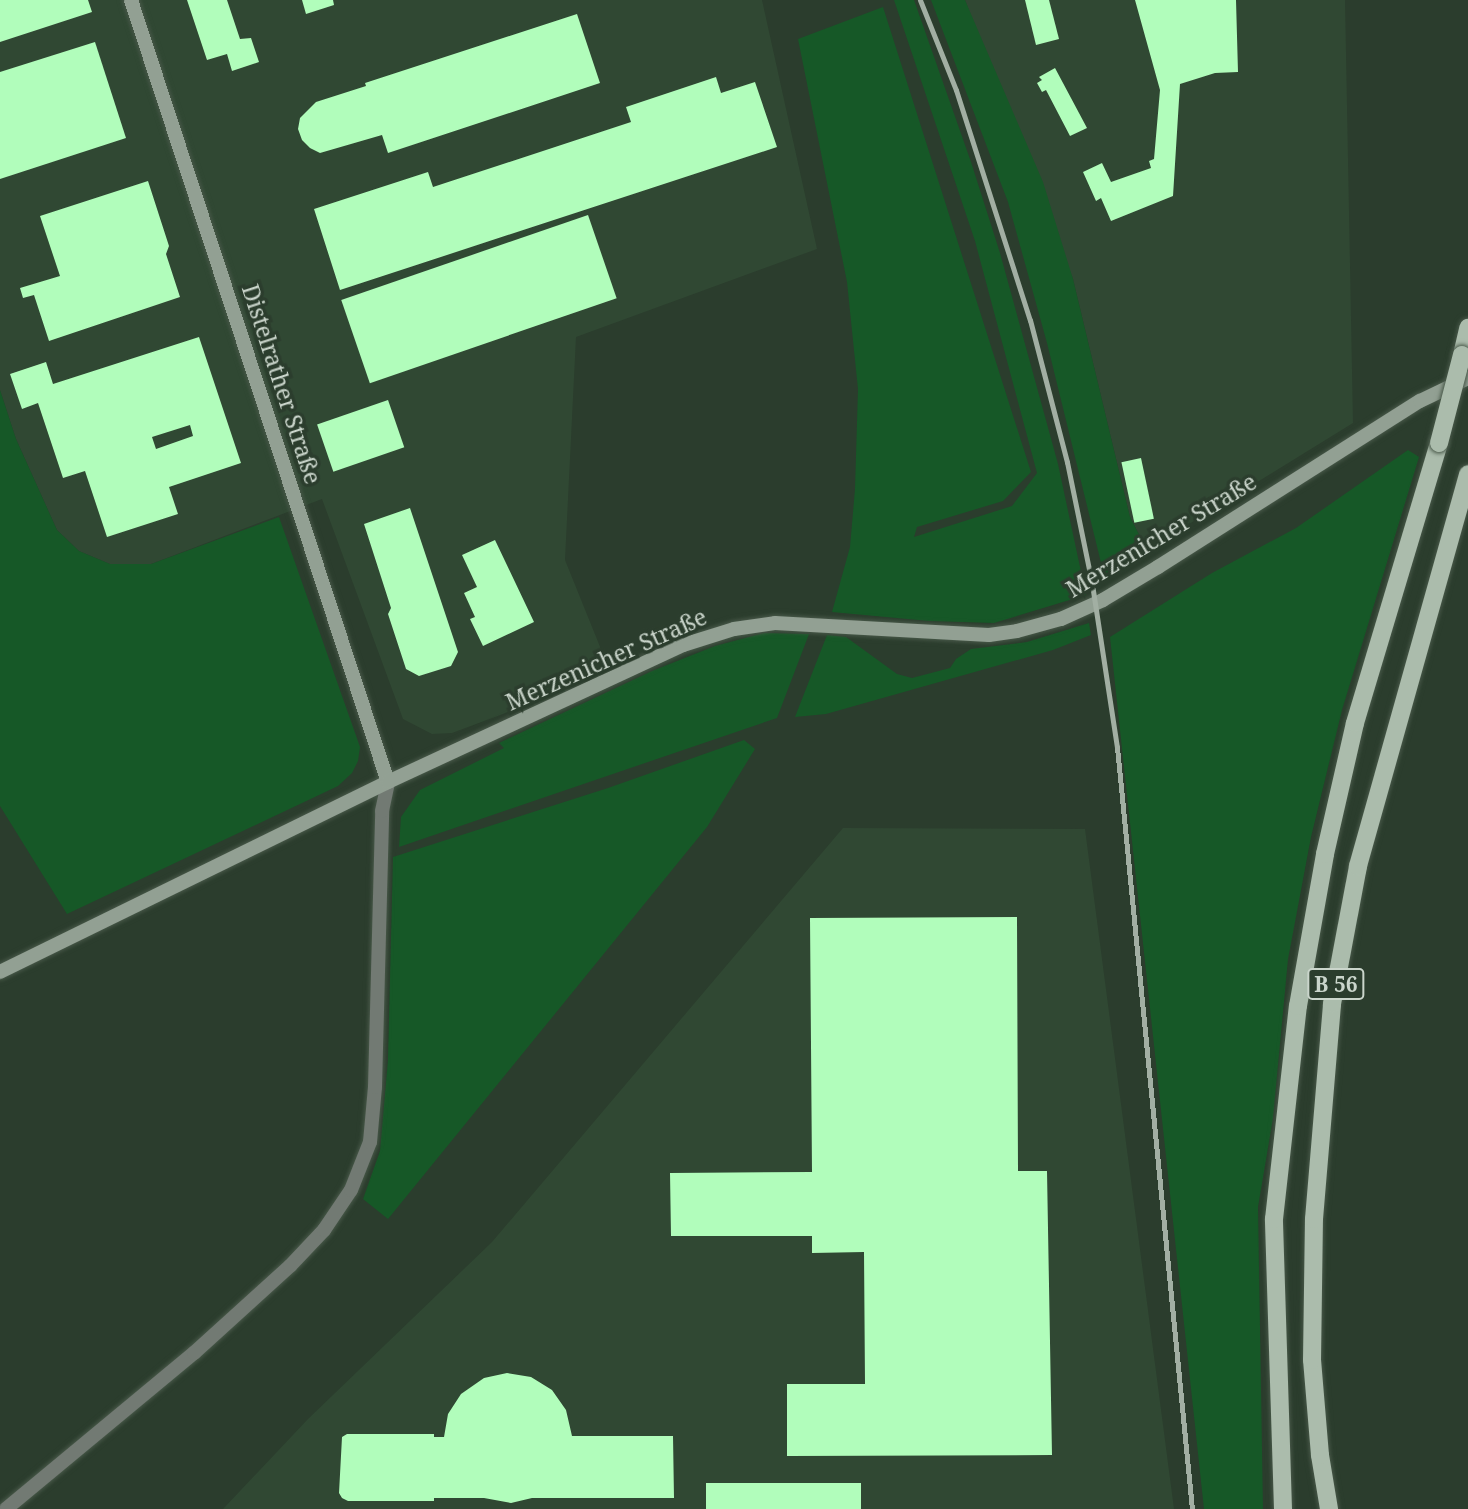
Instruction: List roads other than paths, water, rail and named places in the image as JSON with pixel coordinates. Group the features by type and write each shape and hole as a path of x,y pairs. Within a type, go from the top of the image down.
{"main road":[{"name":"B 56","path":"1283,1509 1274,1219 1298,1006 1325,854 1355,723 1439,443 1468,328"},
{"name":"B 56","path":"1329,1509 1320,1455 1312,1360 1314,1219 1332,1004 1358,866 1468,474"}],"street":[{"name":"Distelrather Straße","path":"131,0 388,782"},
{"name":"Merzenicher Straße","path":"0,972 388,782 683,645 734,629 775,623 989,635 1017,631 1061,619 1103,600 1420,401 1468,378"},
{"path":"6,1509 194,1353 290,1266 324,1230 351,1190 370,1142 372,1128 382,811 388,782"}],"railway":[{"path":"920,0 956,90 1030,320 1067,462 1092,584 1117,747 1192,1509"}]}
